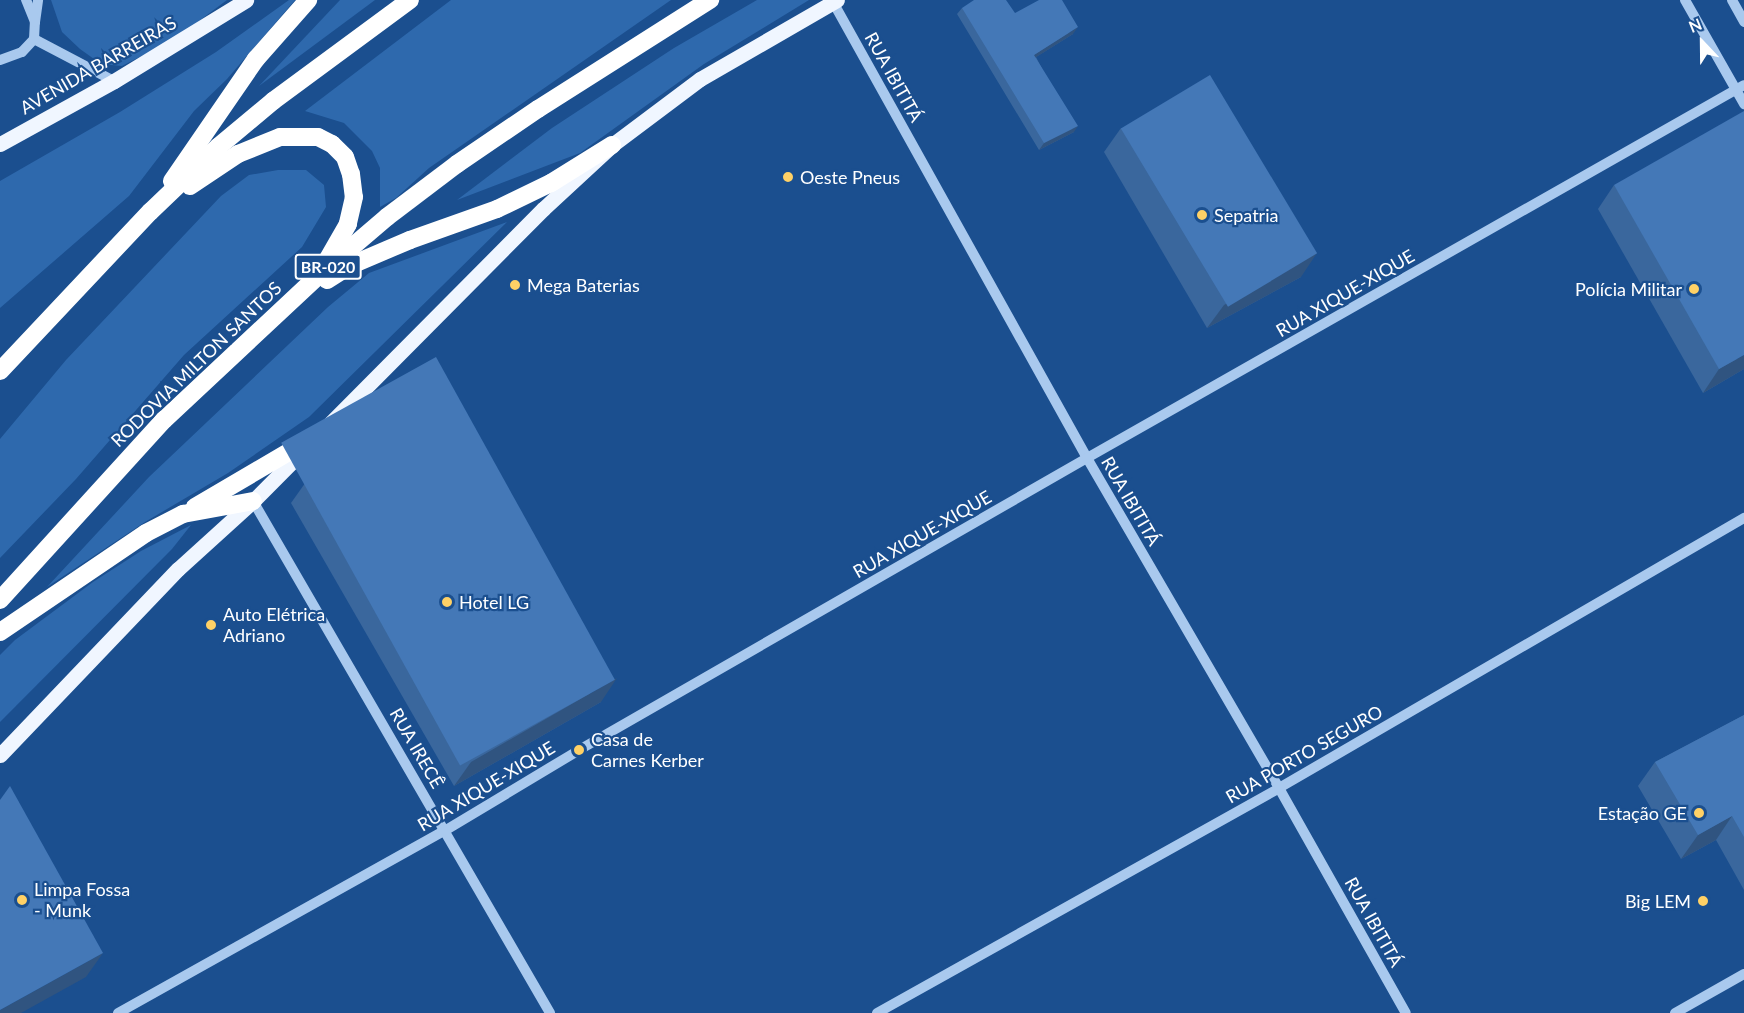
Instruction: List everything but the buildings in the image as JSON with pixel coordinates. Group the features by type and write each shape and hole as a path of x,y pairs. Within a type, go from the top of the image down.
{"highway":[{"path":"150,212 256,59 308,0"},
{"path":"0,371 150,212 218,147 273,102 410,0"},
{"name":"RODOVIA MILTON SANTOS","path":"0,600 164,420 282,308 387,217 457,164 538,109 710,0"},
{"path":"150,212 259,144 300,135 318,137 332,144 345,157 351,174 354,197 348,224 318,276"},
{"path":"282,308 349,266 506,204 551,183 612,145"},
{"path":"0,632 146,533 183,514 326,430"},
{"path":"183,514 254,501"}],"main road":[{"name":"AVENIDA BARREIRAS","path":"0,144 114,81 246,0"},
{"path":"0,755 178,568 254,501 543,209 612,145 700,79 835,1"}],"street":[{"path":"26,0 34,22"},
{"path":"0,60 22,52 34,39 38,0"},
{"path":"1685,0 1740,88 1744,104"},
{"path":"1732,0 1744,22"},
{"name":"RUA IBITITÁ","path":"835,1 1087,458 1279,788 1406,1013"},
{"path":"34,39 114,81"},
{"name":"RUA XIQUE-XIQUE","path":"118,1013 446,830 579,750 1087,458 1740,88"},
{"name":"RUA IRECÊ","path":"254,501 550,1013"},
{"name":"RUA PORTO SEGURO","path":"877,1013 1279,788 1744,518"},
{"path":"1675,1013 1744,974"}],"shaded area":[{"path":"51,0 227,0 175,39 122,66 101,64 80,49 62,32"},
{"path":"289,0 295,0 227,79 194,111 129,196 0,308 0,181 120,112 216,52"},
{"path":"340,0 375,0 259,86"},
{"path":"451,0 671,0 429,168 396,198 380,207 380,168 372,151 344,123 305,111"},
{"path":"757,0 809,0 704,64 580,153 457,200 552,128 674,48"},
{"path":"278,170 306,170 324,185 326,207 302,247 184,355 76,479 0,558 0,439 66,360 221,196 249,175"},
{"path":"507,222 309,417 228,473 145,522 47,587 149,477 328,307 369,273"},
{"path":"191,525 172,549 0,722 0,655 15,640 93,582 141,551"}],"place":[{"name":"Oeste Pneus","path":"788,177"},
{"name":"Sepatria","path":"1202,215"},
{"name":"Mega Baterias","path":"515,285"},
{"name":"Polícia Militar","path":"1694,289"},
{"name":"Hotel LG","path":"447,602"},
{"name":"Auto Elétrica Adriano","path":"211,625"},
{"name":"Casa de Carnes Kerber","path":"579,750"},
{"name":"Estação GE","path":"1699,813"},
{"name":"Limpa Fossa - Munk","path":"22,900"},
{"name":"Big LEM","path":"1703,901"}]}
